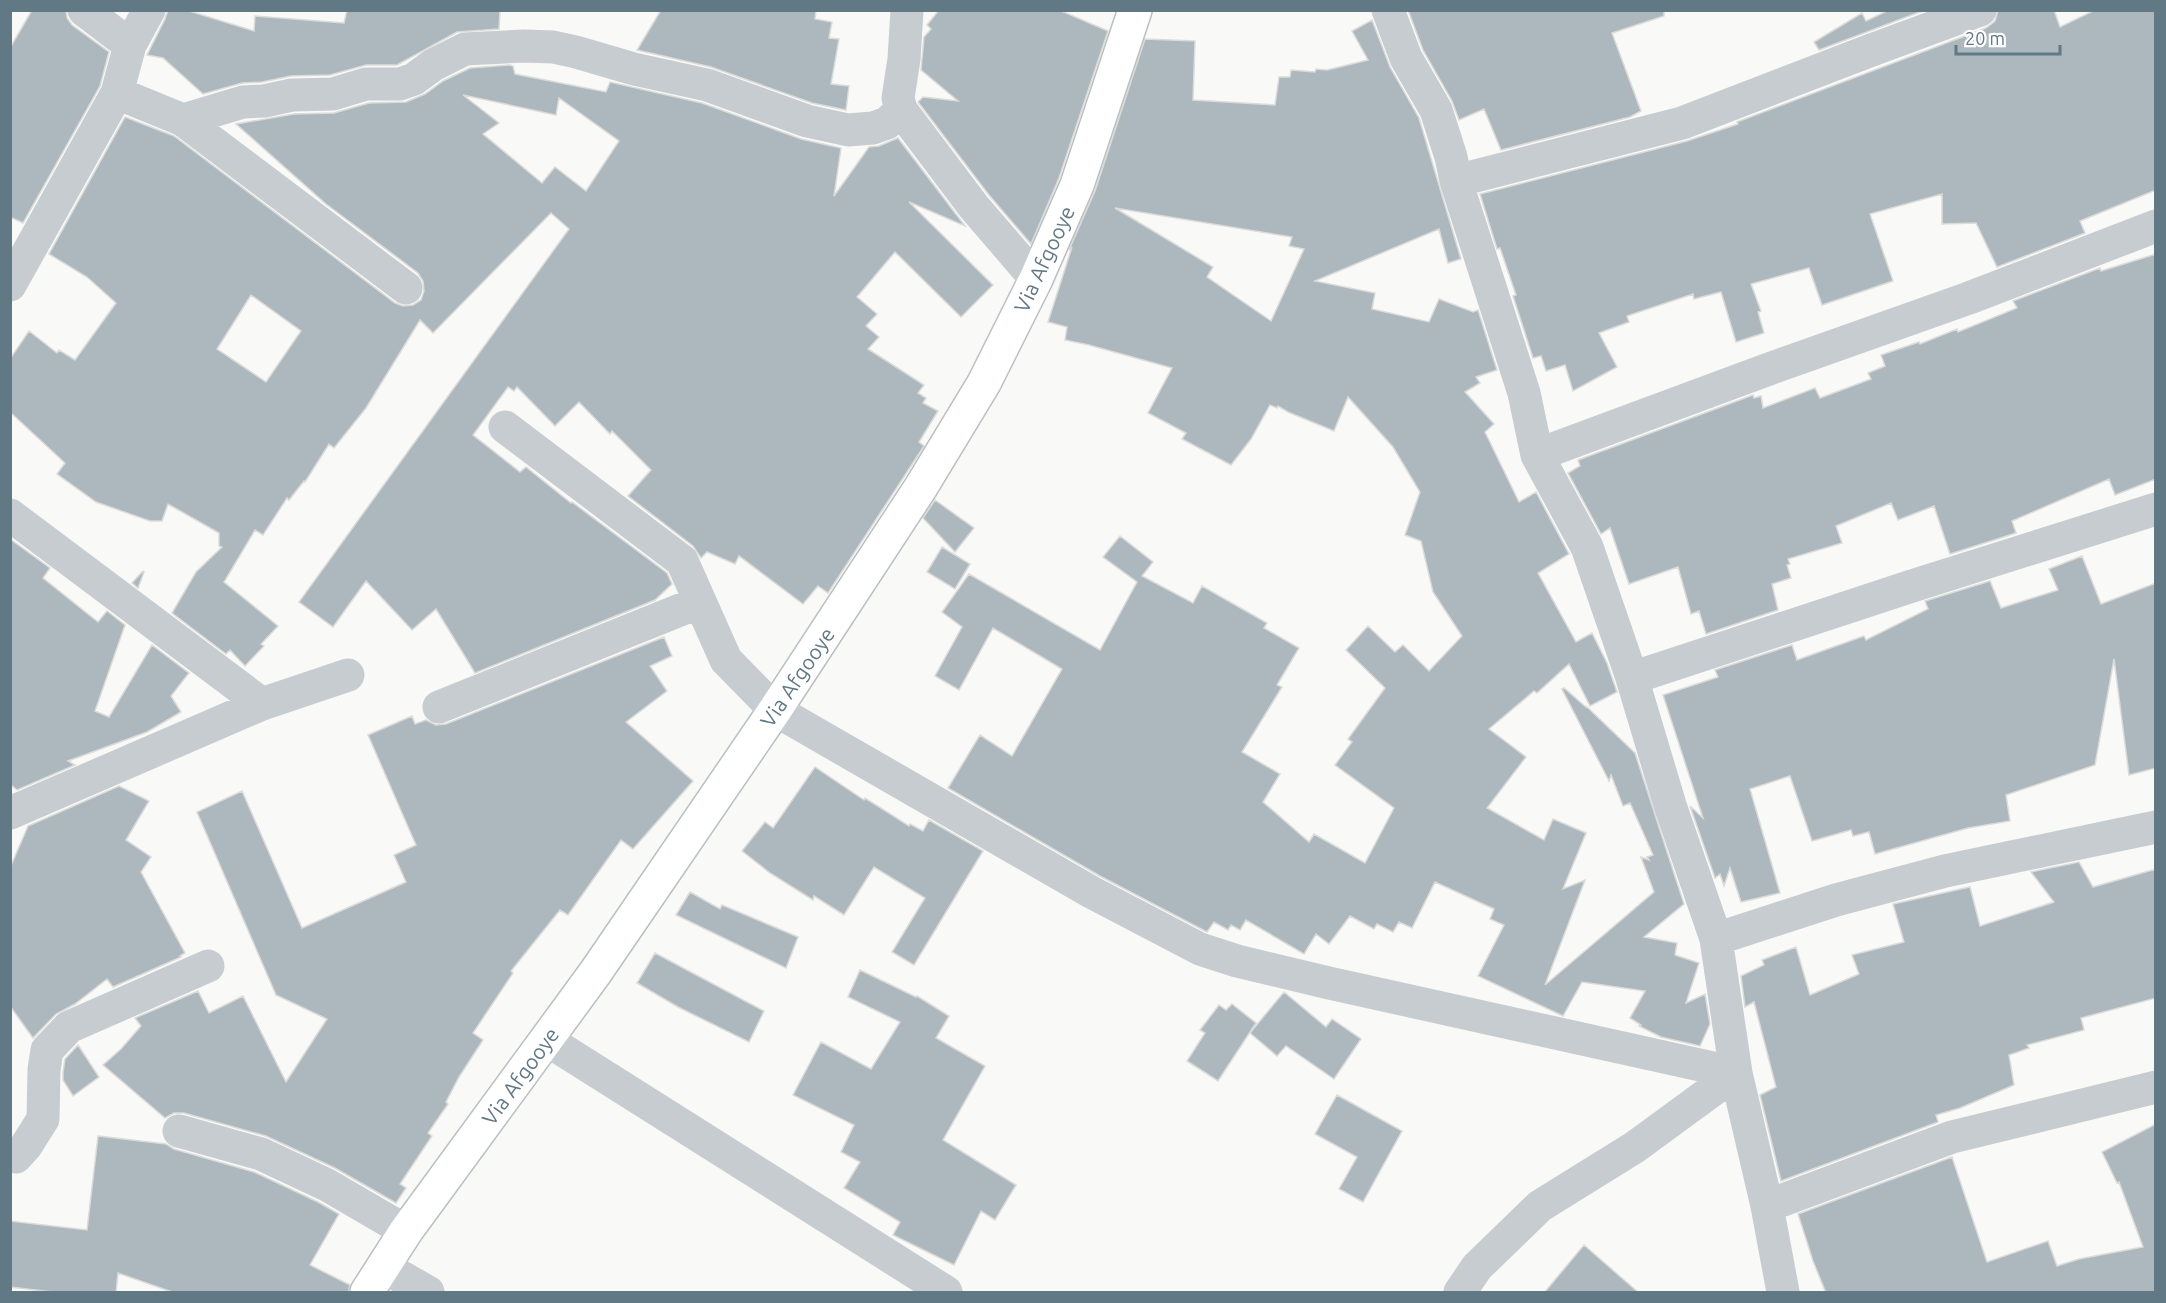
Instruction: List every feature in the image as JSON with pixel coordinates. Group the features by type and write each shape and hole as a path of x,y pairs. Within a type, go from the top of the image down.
{"main road":[{"name":"Via Afgooye","path":"376,1280 406,1231 547,1040 776,710 921,487 973,402 1036,279 1077,185 1135,10"}],"street":[{"path":"84,10 130,45"},
{"path":"12,281 117,93 130,45 149,10"},
{"path":"907,10 904,59 898,98 901,110 974,207 1036,279"},
{"path":"1388,10 1406,58 1436,110 1456,181 1524,393 1537,455 1587,548 1632,678 1670,805 1716,939 1736,1073 1767,1206 1783,1293"},
{"path":"1456,181 1682,123 1980,10"},
{"path":"183,120 243,102 264,101 292,95 333,94 366,84 400,84 414,79 433,65 465,49 524,46 576,52 634,69 706,85 807,122 848,130 873,128 887,123 901,110"},
{"path":"117,93 183,120 406,288"},
{"path":"1537,455 1969,298 2156,226"},
{"path":"505,427 682,561 726,660 776,710 1091,892 1200,949 1237,961 1736,1073"},
{"path":"1632,678 2156,509"},
{"path":"10,515 262,704"},
{"path":"440,707 700,602"},
{"path":"10,813 262,704 348,675"},
{"path":"1716,939 1836,900 1945,871 2156,827"},
{"path":"12,1159 26,1146 44,1119 44,1070 47,1050 69,1027 208,966"},
{"path":"547,1040 946,1293"},
{"path":"1460,1293 1477,1267 1540,1206 1635,1147 1736,1073"},
{"path":"1767,1206 1952,1137 2156,1087"},
{"path":"179,1131 261,1154 327,1185 406,1231"},
{"path":"376,1280 428,1293"}],"building":[{"path":"32,10 66,10 67,18 72,25 109,52 100,86 23,223 10,217 10,48"},
{"path":"168,10 186,10 254,31 255,16 344,23 347,10 500,10 499,29 457,32 397,65 366,65 330,75 291,76 262,82 242,83 203,94 163,58 147,55"},
{"path":"661,10 816,10 815,19 832,22 829,38 839,39 831,84 849,86 846,110 812,103 711,67 637,50"},
{"path":"939,10 1059,10 1108,31 1059,178 1031,244 989,195 918,102 923,97 958,101 921,70 924,37 931,29 927,25"},
{"path":"1408,10 1664,10 1664,16 1612,33 1641,111 1630,117 1501,150 1484,109 1459,120 1452,101 1423,50"},
{"path":"1889,10 1925,10 1819,50 1814,42 1862,13 1866,21"},
{"path":"1998,10 2054,10 2060,27 2095,10 2156,10 2156,190 2080,221 2085,233 1997,267 1976,223 1942,224 1942,194 1870,214 1893,281 1822,305 1809,268 1751,284 1761,311 1758,312 1764,333 1736,342 1721,292 1694,299 1693,294 1627,316 1629,322 1599,333 1617,367 1573,391 1565,365 1546,371 1541,356 1533,358 1513,296 1516,295 1500,248 1497,249 1480,194 1687,141 1738,124 1737,122 1986,28 1995,21"},
{"path":"1372,20 1390,67 1419,118 1461,259 1448,263 1439,229 1315,281 1375,293 1372,309 1429,322 1439,299 1473,312 1478,310 1497,370 1476,377 1480,383 1465,392 1494,424 1485,432 1519,502 1536,492 1569,554 1538,573 1576,642 1592,633 1607,663 1617,692 1590,706 1569,664 1537,693 1534,691 1489,729 1526,757 1487,808 1544,840 1553,819 1586,833 1563,889 1585,880 1545,985 1654,892 1641,857 1649,860 1647,857 1653,855 1630,803 1623,806 1611,775 1609,781 1562,689 1564,688 1635,753 1684,904 1644,937 1677,943 1675,955 1699,963 1686,1003 1705,994 1710,1024 1700,1046 1661,1037 1639,1026 1641,1025 1630,1018 1645,991 1582,982 1563,1016 1478,976 1504,925 1490,919 1494,909 1435,882 1412,928 1399,922 1393,932 1377,924 1374,929 1350,916 1329,944 1316,934 1304,954 1246,920 1240,930 1231,925 1228,930 1214,922 1207,932 1100,876 948,788 980,735 1012,756 1062,669 993,628 959,690 935,676 962,627 942,612 969,574 1100,650 1137,582 1103,557 1120,536 1153,562 1142,576 1193,603 1202,586 1267,623 1264,628 1299,648 1277,685 1282,687 1242,752 1280,774 1263,802 1309,842 1314,834 1365,863 1394,808 1335,765 1352,742 1348,739 1385,688 1346,650 1368,626 1395,652 1403,645 1429,671 1462,636 1433,592 1421,541 1405,535 1420,492 1393,447 1348,397 1334,431 1278,406 1277,408 1270,405 1251,439 1231,465 1182,439 1186,433 1148,413 1172,368 1065,340 1067,327 1048,322 1072,247 1069,250 1095,191 1145,39 1195,41 1193,100 1275,105 1279,77 1290,77 1291,70 1315,72 1316,69 1327,70 1368,60 1352,31","holes":["1115,208 1292,237 1289,246 1304,249 1271,321 1207,277 1213,267"]},
{"path":"510,65 513,66 515,74 606,92 610,82 702,103 801,139 841,148 834,196 869,147 879,146 898,138 965,226 909,202 993,285 961,317 895,252 857,297 877,314 866,326 879,337 868,349 924,385 918,393 926,398 923,403 938,411 919,442 924,446 828,593 818,586 803,604 739,556 735,564 707,552 701,558 693,546 628,496 651,470 612,431 610,434 579,402 555,426 517,387 514,391 508,387 473,435 520,472 526,467 667,573 672,584 655,600 475,673 436,609 412,630 366,581 333,627 299,602 569,229 551,213 433,333 420,320 366,408 334,448 329,444 305,482 289,500 287,498 263,535 255,530 224,582 278,626 261,644 264,646 245,666 230,650 226,654 172,613 196,572 222,547 219,546 219,533 168,504 162,521 150,521 96,502 57,474 65,463 10,412 10,359 29,331 57,353 59,350 75,360 116,303 87,277 49,254 125,117 174,136 395,303 403,306 413,305 421,300 424,291 423,281 418,273 326,204 236,124 294,114 334,113 369,103 406,102 425,94 443,81 470,68","holes":["463,95 556,115 559,98 619,141 586,191 555,167 542,183 483,134 499,123","251,295 301,331 266,382 217,349"]},
{"path":"2156,254 2156,479 2115,495 2109,479 2012,521 2016,533 1950,554 1934,506 1898,520 1891,503 1836,526 1842,543 1788,559 1790,564 1787,565 1791,578 1772,584 1778,610 1706,634 1699,611 1691,614 1678,567 1629,584 1610,528 1601,534 1568,473 1580,466 1578,460 1753,395 1754,398 1761,396 1763,408 1815,388 1820,398 1871,379 1868,373 1885,366 1881,355 1919,342 1920,344 1957,329 1958,332 2017,308 2013,301 2100,268 2101,271"},
{"path":"935,500 974,528 955,552 923,518"},
{"path":"10,539 50,568 43,578 98,622 107,611 125,625 95,711 109,717 152,645 189,673 171,696 181,712 147,732 68,761 75,765 17,790 10,784"},
{"path":"942,547 970,564 955,589 927,572"},
{"path":"2082,556 2101,604 2156,583 2156,768 2129,775 2114,659 2095,765 2006,795 2010,821 1968,828 1875,854 1869,832 1853,836 1851,830 1812,841 1790,776 1750,789 1780,893 1741,902 1730,868 1724,886 1720,874 1715,878 1690,806 1703,818 1663,695 1718,677 1715,670 1792,645 1797,660 1864,636 1866,640 1928,609 1925,601 1990,581 2001,608 2058,590 2049,569"},
{"path":"144,572 138,588 132,583"},
{"path":"664,637 672,656 650,666 667,691 626,722 693,781 633,849 621,840 568,915 560,910 511,971 513,973 473,1033 483,1040 459,1077 446,1102 448,1104 428,1133 432,1136 400,1184 406,1188 396,1203 335,1168 266,1136 184,1113 174,1113 165,1118 103,1065 141,1026 135,1018 198,991 209,1013 243,996 286,1082 327,1019 276,995 197,812 242,791 302,928 406,882 394,855 416,845 368,735 412,716 415,724 426,720 436,725 446,724"},
{"path":"815,767 864,800 865,798 909,826 910,824 923,831 929,820 983,851 914,965 892,952 925,898 874,867 844,915 814,896 813,900 770,873 742,851 765,822 773,828"},
{"path":"119,786 149,801 126,840 151,857 141,872 185,953 181,957 113,987 107,979 75,1004 56,1014 33,1038 10,1006 10,868 28,826"},
{"path":"2079,862 2093,887 2156,869 2156,998 2081,1018 2084,1030 2027,1045 2029,1048 2009,1055 2014,1085 1960,1108 1936,1115 1938,1122 1781,1181 1760,1095 1776,1087 1754,1002 1745,1007 1741,976 1764,965 1762,960 1796,947 1810,995 1859,974 1852,955 1904,942 1893,904 1970,887 1980,926 2054,902 2031,872"},
{"path":"690,892 720,909 722,905 798,937 786,968 676,915"},
{"path":"655,953 764,1011 749,1042 678,1007 637,983"},
{"path":"860,970 917,996 949,1016 936,1038 985,1066 943,1140 1016,1185 995,1220 981,1211 954,1265 893,1235 900,1222 844,1188 860,1162 841,1152 854,1125 793,1095 821,1042 871,1069 900,1022 848,997"},
{"path":"1284,992 1326,1027 1332,1019 1361,1039 1334,1079 1286,1046 1277,1056 1250,1033"},
{"path":"1232,1004 1256,1023 1218,1081 1187,1061 1205,1033 1200,1030 1219,1005 1226,1010"},
{"path":"78,1045 99,1077 73,1096 63,1080 63,1072 65,1059"},
{"path":"1337,1095 1402,1131 1363,1202 1339,1189 1357,1157 1315,1134"},
{"path":"2156,1124 2156,1293 1826,1293 1798,1214 1952,1157 1987,1262 2048,1241 2057,1266 2079,1259 2143,1247 2119,1182 2117,1183 2102,1152"},
{"path":"98,1136 166,1144 174,1149 254,1172 339,1214 310,1265 350,1285 348,1293 175,1293 118,1273 116,1293 61,1293 10,1287 10,1221 87,1230"},
{"path":"1584,1245 1639,1293 1544,1293"}]}
